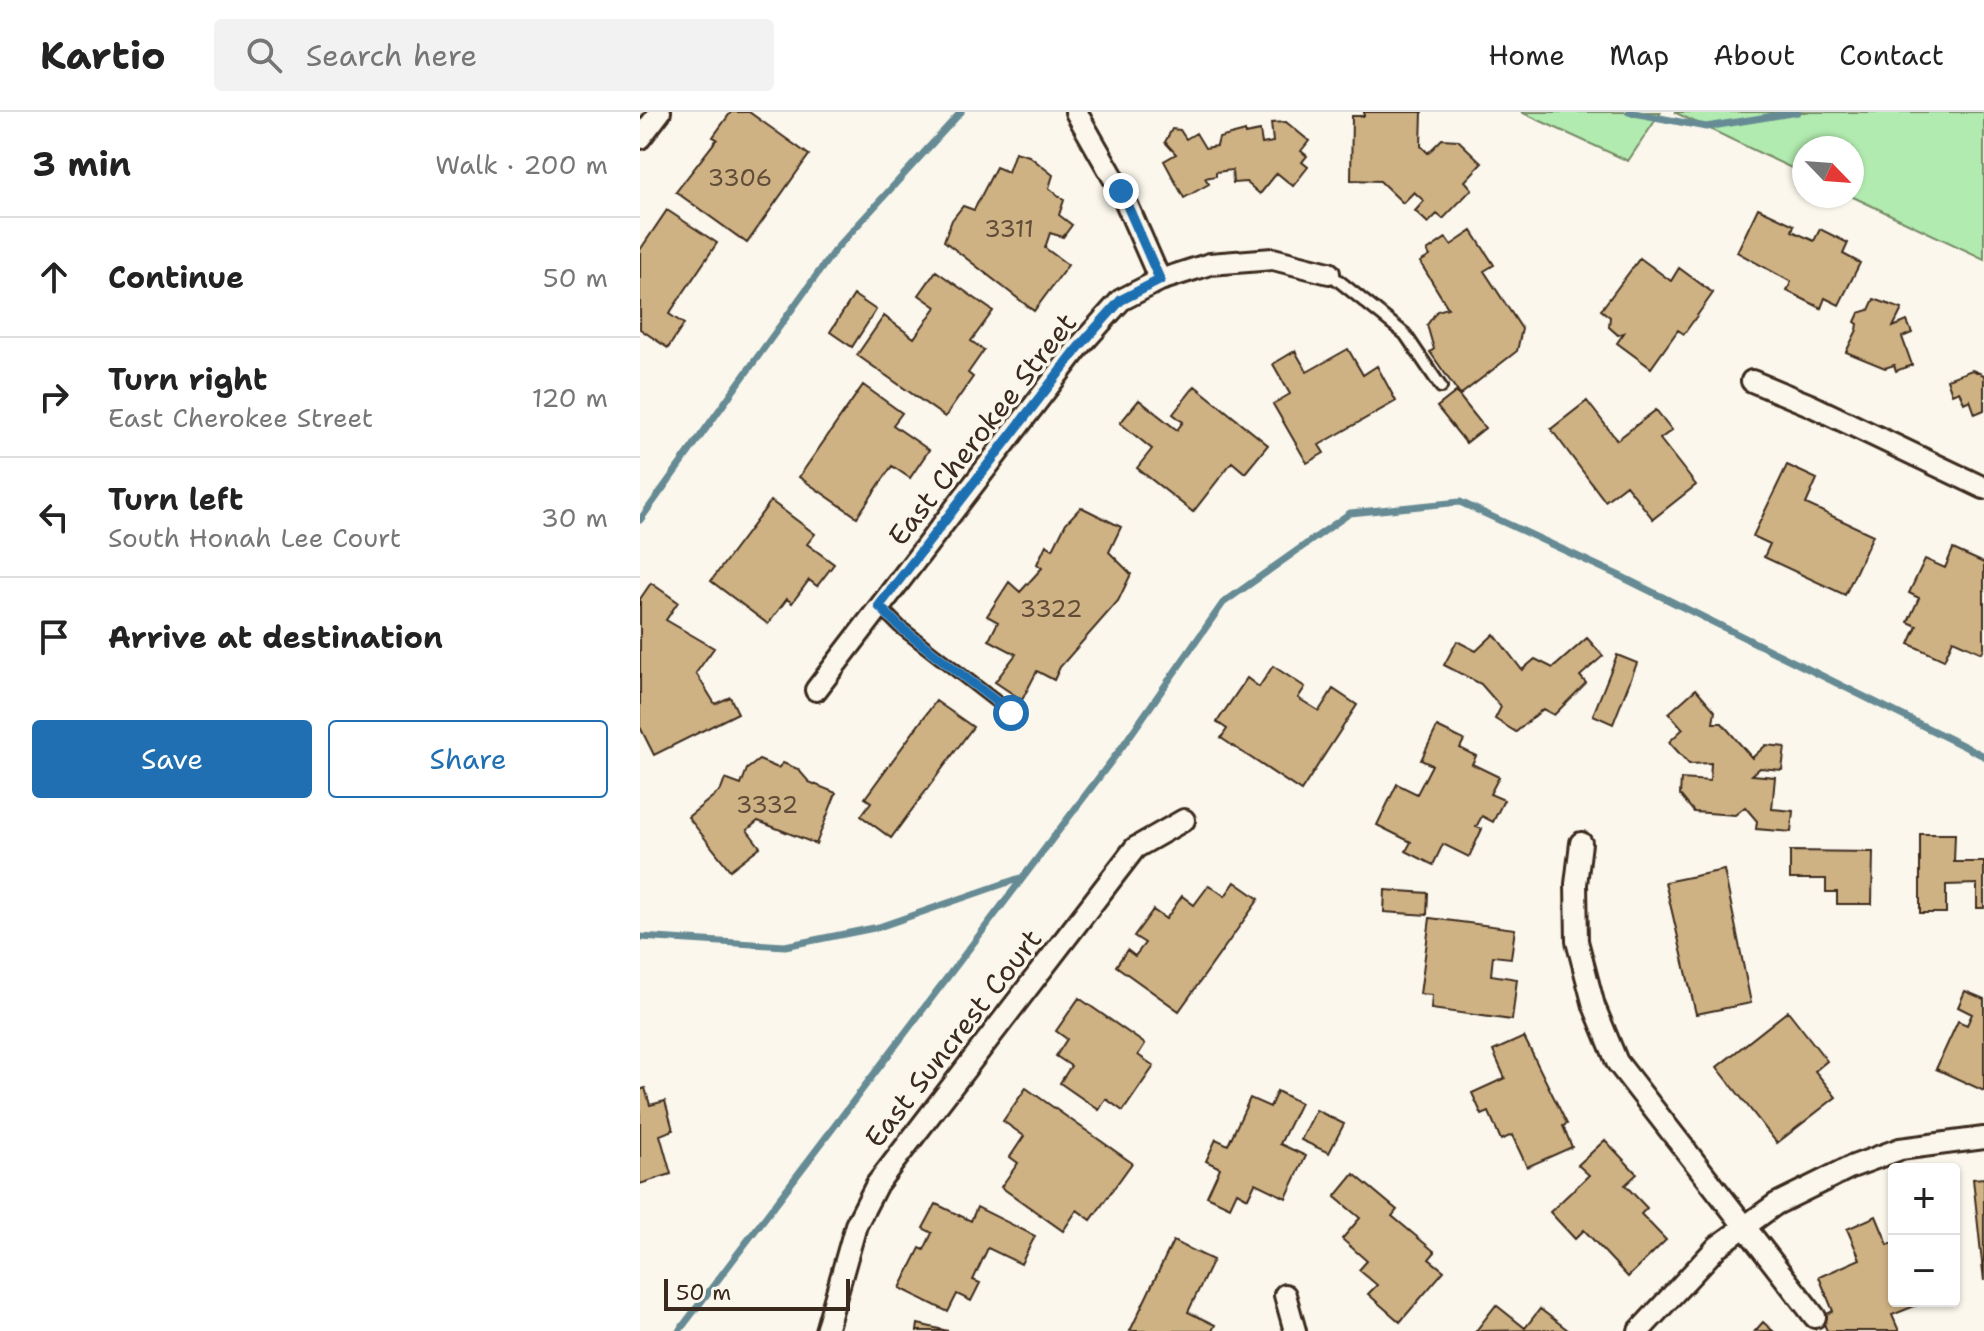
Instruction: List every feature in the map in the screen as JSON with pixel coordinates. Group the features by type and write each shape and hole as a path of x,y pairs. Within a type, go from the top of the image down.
{"street":[{"path":"640,138 660,112"},
{"path":"1076,112 1121,191 1160,280"},
{"name":"East Cherokee Street","path":"816,690 1078,348 1121,300 1160,280 1210,264 1273,259 1329,273"},
{"path":"1752,381 1810,405 1984,488"},
{"name":"East Suncrest Court","path":"826,1331 856,1225 877,1184 1135,848 1184,820"},
{"path":"1581,843 1576,884 1577,941 1594,1006 1617,1062 1815,1317"},
{"path":"1639,1331 1718,1246 1776,1204 1851,1167 1900,1149 1984,1138"},
{"path":"1285,1295 1295,1331"}],"lane":[{"path":"1329,273 1405,334 1441,387"},
{"path":"879,606 900,627 1011,713"}],"green space":[{"path":"1521,112 1661,112 1628,161"},
{"path":"1674,112 1984,112 1984,259 1864,202 1864,136 1792,136 1792,168"}],"building":[{"path":"731,112 749,112 809,155 747,243 676,192 717,139 713,137"},
{"path":"1364,112 1422,112 1421,146 1428,153 1442,139 1458,140 1482,163 1465,181 1472,189 1443,219 1437,214 1428,223 1415,211 1424,201 1414,192 1403,203 1380,181 1351,180 1352,116 1364,116"},
{"path":"1286,122 1309,141 1301,151 1307,156 1302,162 1308,167 1293,186 1277,173 1260,194 1246,182 1233,183 1232,170 1216,172 1216,176 1205,178 1209,184 1184,198 1164,161 1176,154 1165,142 1172,129 1180,130 1186,139 1196,133 1205,148 1217,146 1219,138 1245,131 1245,134 1260,131 1262,144 1273,142 1271,123"},
{"path":"1015,152 1029,156 1053,175 1049,188 1064,200 1059,215 1072,225 1063,237 1050,233 1045,248 1068,265 1034,311 944,241 952,220 963,206 974,210 996,167 1008,172"},
{"path":"1758,208 1794,225 1792,231 1814,241 1820,229 1848,243 1843,254 1860,263 1839,305 1825,298 1821,308 1787,291 1791,282 1737,252"},
{"path":"667,210 717,243 669,314 684,324 668,348 640,329 640,250"},
{"path":"1472,231 1494,265 1484,271 1522,329 1517,351 1460,395 1430,352 1434,349 1427,325 1437,311 1448,308 1420,262 1430,256 1427,251 1446,238 1451,245"},
{"path":"1640,258 1671,281 1679,268 1713,293 1684,334 1678,330 1651,368 1617,343 1624,333 1618,335 1609,327 1610,317 1601,310"},
{"path":"936,271 993,311 971,341 984,350 968,373 973,377 945,417 857,355 884,316 914,338 936,307 919,295"},
{"path":"854,295 876,310 852,347 830,332"},
{"path":"1874,299 1902,309 1893,327 1907,321 1912,333 1902,337 1912,365 1896,371 1894,365 1885,368 1846,352 1857,330 1858,324 1855,322 1859,313 1869,310"},
{"path":"1348,349 1363,375 1377,366 1396,401 1319,445 1324,453 1307,463 1273,404 1290,394 1273,364 1295,351 1307,372"},
{"path":"1972,370 1984,375 1984,410 1975,414 1970,400 1964,403 1959,391 1952,394 1947,379"},
{"path":"863,385 902,413 893,425 929,450 910,478 892,466 857,517 799,477"},
{"path":"1195,386 1268,445 1245,473 1232,462 1193,512 1137,468 1152,449 1120,423 1139,400 1177,430 1183,422 1173,414"},
{"path":"1456,392 1485,428 1466,443 1437,407"},
{"path":"1587,401 1617,440 1656,410 1672,430 1660,439 1696,485 1653,519 1626,485 1605,501 1551,429"},
{"path":"1787,465 1817,479 1806,504 1873,535 1845,595 1764,557 1770,544 1753,536"},
{"path":"771,501 815,534 807,544 834,564 817,586 809,580 792,603 787,599 768,624 711,581"},
{"path":"1081,507 1121,527 1109,552 1131,574 1118,601 1060,667 1054,680 1037,671 1022,700 995,682 1016,654 989,640 998,622 987,616 1009,582 1020,592 1042,568 1037,564 1046,545 1053,549 1066,523"},
{"path":"1953,549 1984,563 1984,648 1982,653 1953,640 1944,660 1909,644 1917,626 1908,622 1919,598 1909,593 1925,559 1945,568"},
{"path":"651,583 678,602 666,620 714,648 696,673 715,704 730,697 738,713 654,755 640,727 640,599"},
{"path":"1494,634 1522,670 1535,659 1553,668 1587,638 1603,656 1580,676 1586,683 1554,715 1543,709 1516,732 1495,719 1501,707 1481,684 1444,665 1457,641 1476,651"},
{"path":"1617,655 1637,663 1613,724 1593,715"},
{"path":"1273,666 1305,687 1298,698 1319,711 1333,689 1357,705 1301,791 1221,738 1227,729 1217,722 1247,678 1259,687"},
{"path":"1696,689 1715,711 1713,723 1722,723 1752,758 1766,745 1785,747 1782,770 1760,768 1752,775 1775,777 1772,809 1793,811 1791,832 1756,829 1757,821 1745,807 1735,815 1694,812 1680,795 1681,779 1710,781 1711,763 1689,764 1669,742 1683,729 1669,713"},
{"path":"936,701 973,727 891,838 861,816 871,802 865,798"},
{"path":"1437,727 1464,740 1460,748 1476,756 1472,764 1499,777 1490,794 1504,800 1493,822 1482,816 1476,827 1482,829 1469,857 1443,844 1433,865 1406,851 1411,842 1377,825 1397,784 1417,794 1432,765 1421,760"},
{"path":"759,760 778,768 783,763 798,769 809,782 836,793 816,844 758,821 747,830 760,847 730,870 688,817 721,790 725,779 741,785 747,769"},
{"path":"1920,834 1955,834 1954,862 1984,862 1984,908 1977,908 1977,884 1946,885 1946,913 1920,913"},
{"path":"1790,851 1873,852 1872,904 1837,904 1837,892 1826,892 1826,879 1790,879"},
{"path":"1724,870 1751,1003 1696,1014 1665,882"},
{"path":"1235,882 1259,899 1179,1011 1116,966 1127,950 1135,956 1145,943 1134,936 1153,910 1166,919 1182,896 1194,905 1209,885 1225,896"},
{"path":"1385,890 1428,893 1427,915 1384,912"},
{"path":"1430,918 1515,929 1511,958 1493,956 1491,975 1517,979 1512,1020 1431,1009 1432,995 1420,994"},
{"path":"1965,991 1984,999 1984,1091 1936,1069 1958,1021 1967,1025 1972,1014 1958,1007"},
{"path":"1079,998 1145,1044 1138,1055 1154,1066 1123,1111 1106,1099 1099,1110 1060,1083 1071,1066 1056,1056 1067,1039 1056,1031"},
{"path":"1788,1011 1827,1061 1815,1071 1836,1097 1777,1143 1717,1067"},
{"path":"1524,1037 1567,1124 1563,1126 1572,1147 1527,1167 1512,1135 1501,1140 1489,1112 1482,1115 1472,1093 1505,1078 1493,1051"},
{"path":"645,1088 650,1105 665,1101 673,1130 660,1135 671,1174 640,1184 640,1090"},
{"path":"1026,1088 1132,1163 1091,1220 1077,1210 1063,1231 1001,1187 1018,1163 1010,1157 1024,1136 1003,1121"},
{"path":"1277,1091 1300,1103 1280,1144 1306,1156 1286,1198 1255,1183 1248,1198 1237,1192 1230,1207 1207,1196 1220,1168 1206,1161 1216,1139 1228,1145 1250,1098 1270,1107"},
{"path":"1316,1110 1344,1124 1329,1153 1301,1140"},
{"path":"1605,1140 1637,1174 1625,1185 1647,1208 1641,1214 1666,1240 1628,1277 1584,1230 1575,1239 1550,1212 1589,1175 1578,1165"},
{"path":"1354,1174 1397,1210 1392,1216 1435,1252 1429,1259 1444,1271 1400,1322 1368,1294 1377,1285 1359,1270 1367,1261 1342,1239 1360,1218 1335,1197"},
{"path":"1984,1178 1984,1281 1973,1179"},
{"path":"936,1204 971,1221 977,1207 1035,1236 1021,1264 988,1248 973,1280 980,1283 971,1301 957,1294 948,1312 900,1288 920,1248 924,1250 932,1233 923,1228"},
{"path":"1876,1216 1888,1245 1888,1307 1912,1307 1892,1315 1899,1331 1827,1331 1821,1317 1833,1311 1819,1277 1860,1259 1847,1229"},
{"path":"1173,1241 1213,1260 1188,1312 1215,1325 1212,1331 1130,1331"},
{"path":"1496,1305 1525,1328 1540,1309 1568,1330 1476,1331"},
{"path":"1763,1322 1773,1331 1755,1331"},
{"path":"918,1324 948,1331 917,1331"}],"waterway":[{"path":"640,520 834,251 961,112"},
{"path":"1629,112 1706,127 1798,112"},
{"path":"679,1331 1122,747 1223,603 1350,513 1460,502 1622,577 1984,756"},
{"path":"640,937 785,946 879,927 1020,878"}],"route":[{"path":"1011,713 900,627 879,606 1078,348 1121,300 1160,280 1121,191"}]}
